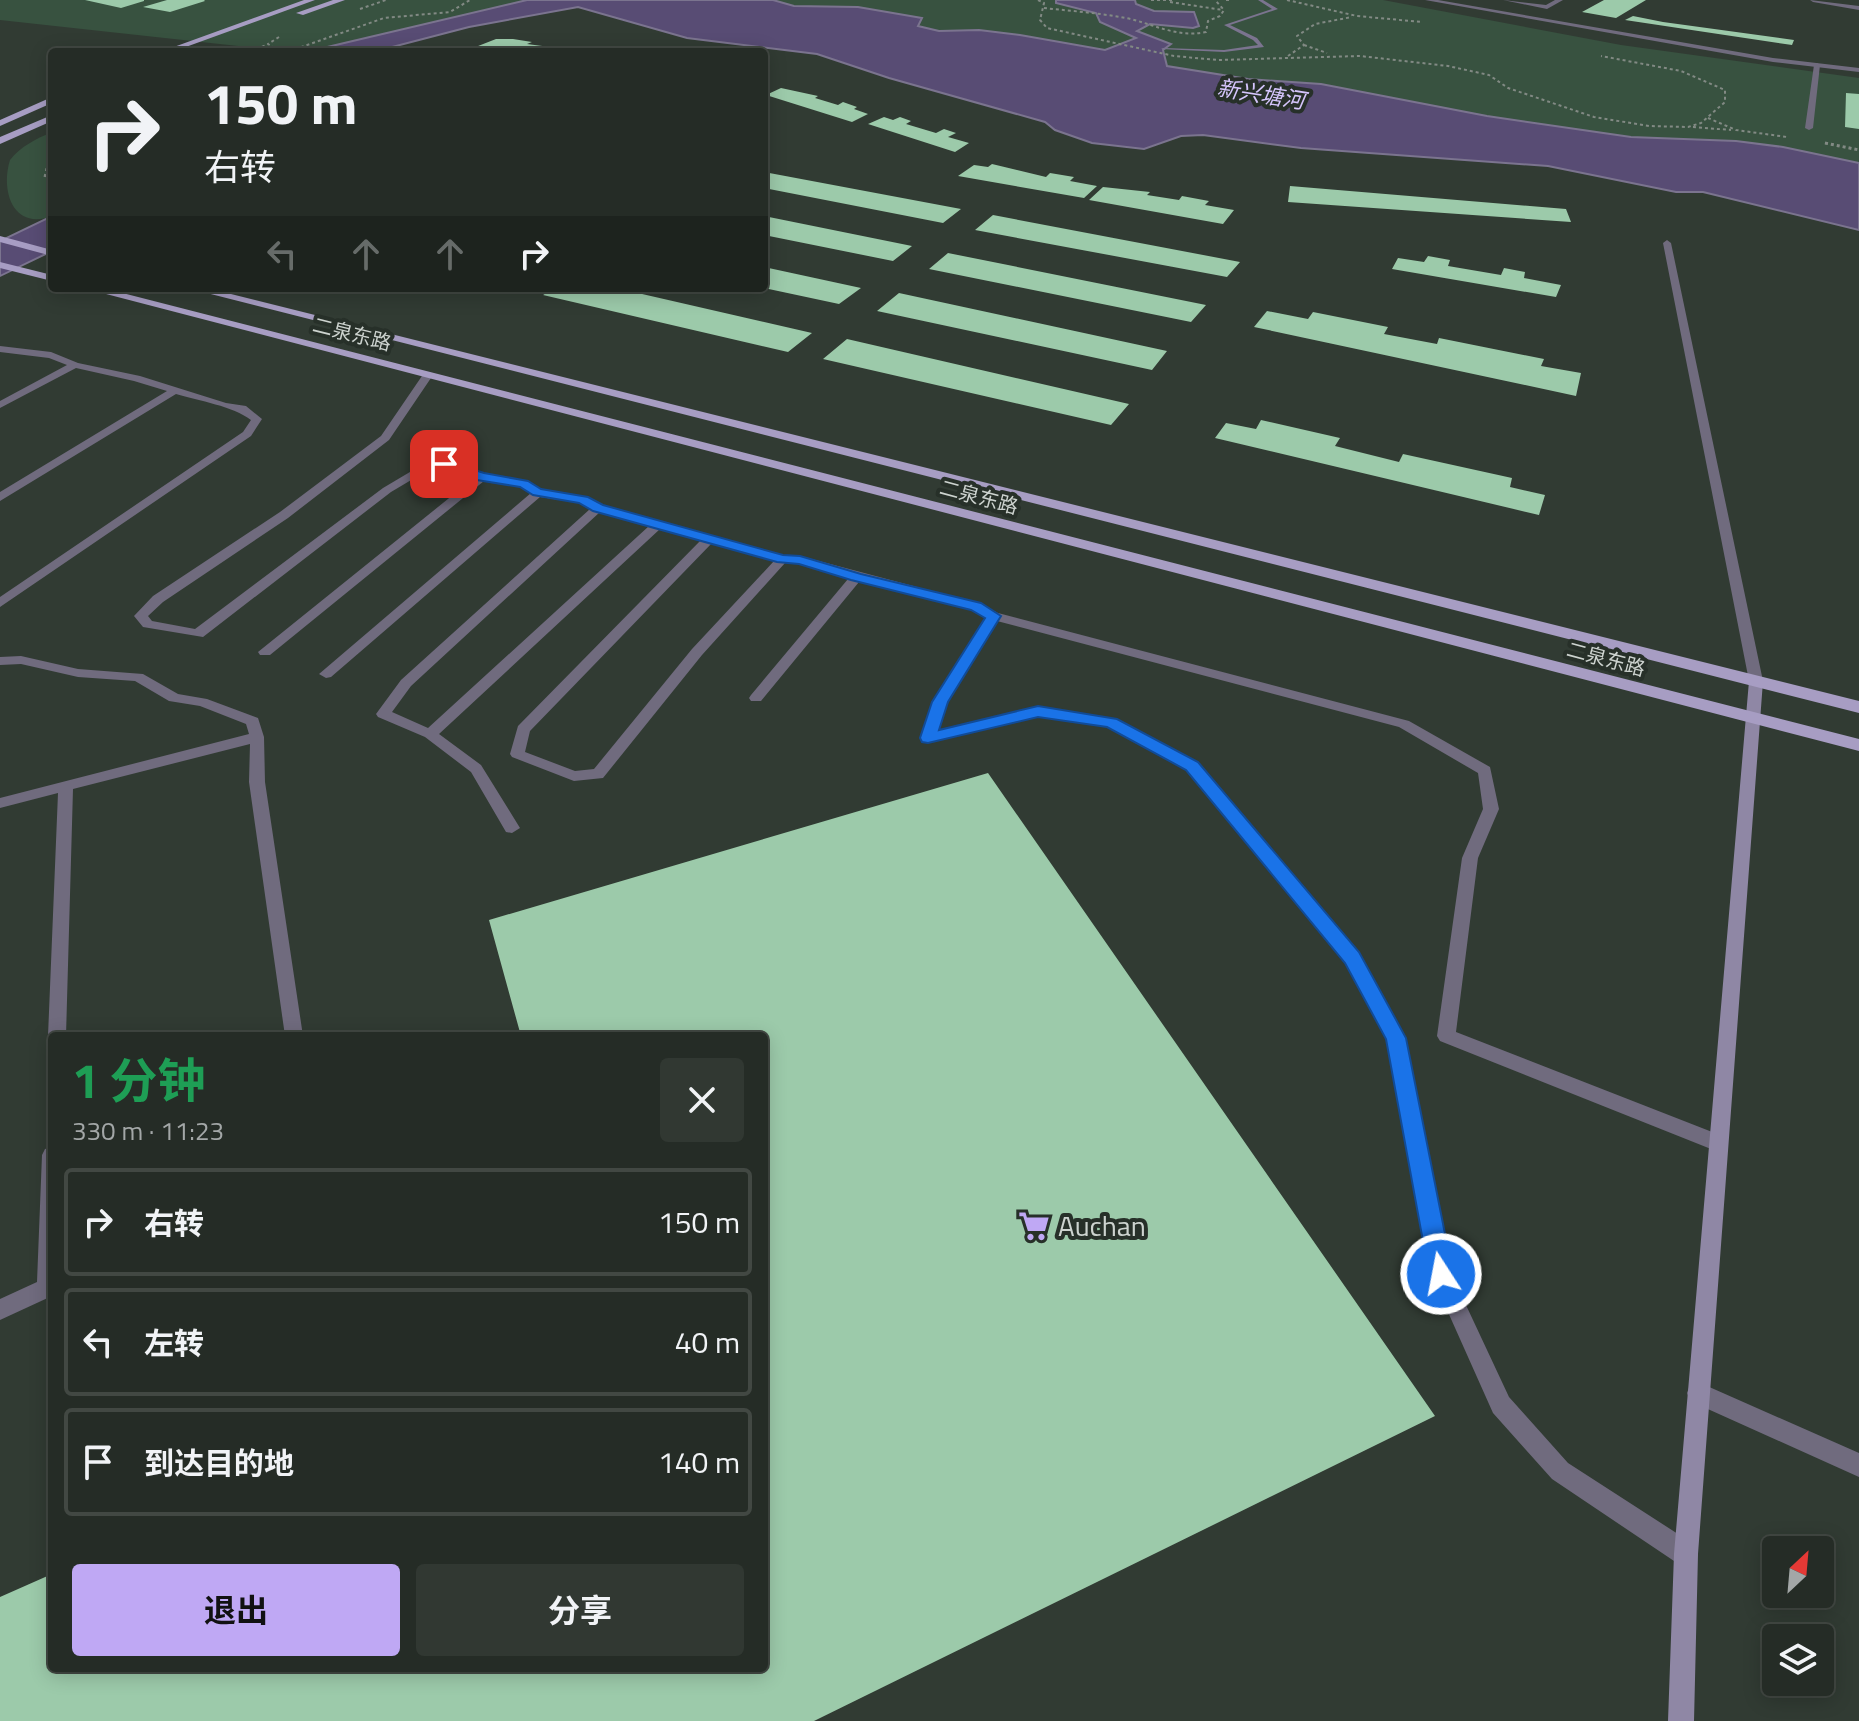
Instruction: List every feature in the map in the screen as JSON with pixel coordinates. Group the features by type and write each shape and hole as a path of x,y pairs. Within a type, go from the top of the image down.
{"main road":[{"path":"175,48 311,0"},
{"path":"214,46 271,22 341,0"},
{"path":"0,123 48,102"},
{"path":"0,153 4,140 48,120"},
{"path":"2,239 48,251"},
{"path":"0,265 48,277"},
{"name":"二泉东路","path":"105,292 1859,745"},
{"name":"二泉东路","path":"209,292 1859,707"}],"street":[{"path":"1428,0 1589,30 1859,70"},
{"path":"1506,0 1547,7 1560,0"},
{"path":"1813,0 1859,8"},
{"path":"1809,128 1817,65"},
{"path":"1667,243 1756,681 1686,1554 1681,1721"},
{"path":"0,349 51,355 75,365 136,378 242,408 257,419 247,434 0,603"},
{"path":"0,405 75,365"},
{"path":"428,375 385,438 284,515 158,599 141,616 148,624 198,634 387,490 419,471 444,464 482,477 524,484 538,493 583,500 598,508 782,559 800,560 976,607 993,616 1404,724 1485,771 1491,809 1470,858 1446,1036 1718,1143"},
{"path":"0,497 174,391"},
{"path":"265,652 482,477"},
{"path":"326,674 538,493"},
{"path":"512,828 476,769 430,734 383,714 406,683 598,508"},
{"path":"430,734 658,524"},
{"path":"709,539 523,729 517,754 574,776 598,774 697,652 782,559"},
{"path":"756,698 856,577"},
{"path":"993,616 940,702 928,738 1038,712 1111,722 1192,766 1352,958 1396,1038 1441,1274 1501,1405 1560,1471 1686,1554"},
{"path":"0,661 21,660 78,673 138,677 174,698 202,702 253,721 257,737 257,782 293,1032"},
{"path":"0,803 257,737"},
{"path":"57,1032 66,785"},
{"path":"0,1310 48,1287"},
{"path":"1698,1393 1859,1465"}],"path":[{"path":"357,9 392,0"},
{"path":"299,48 384,18 450,12 470,0"},
{"path":"1038,0 1044,3 1040,20 1047,28 1102,43 1174,56 1218,60 1336,55 1403,59 1489,75 1508,88 1594,117 1649,126 1736,130 1794,137"},
{"path":"1151,0 1224,10"},
{"path":"1215,0 1224,10"},
{"path":"1287,0 1357,16 1431,23"},
{"path":"1044,8 1136,20 1151,28 1197,34 1206,32 1208,21 1220,16 1224,10"},
{"path":"1321,9 1333,19"},
{"path":"1336,55 1304,45 1297,36 1303,30 1333,19 1357,16"},
{"path":"260,48 282,36"},
{"path":"268,44 275,48"},
{"path":"1287,57 1304,45"},
{"path":"1590,53 1686,72 1713,81 1725,90 1725,102 1708,118 1688,127"},
{"path":"1708,118 1736,130"},
{"path":"1821,142 1859,150"},
{"path":"45,177 48,164"}],"green space":[{"path":"0,0 527,0 323,48 234,48 238,46 0,20"},
{"path":"773,0 1383,0 1621,45 1859,78 1859,163 1736,141 1631,137 1487,116 1321,84 1248,79 928,29 858,7 794,6"},
{"path":"48,134 48,217 39,219 19,213 13,206 7,184 10,160"}],"water":[{"name":"新兴塘河","path":"527,0 773,0 794,6 858,7 922,18 918,26 939,31 979,30 1105,50 1136,38 1100,22 1096,13 1056,3 1056,0 1135,0 1136,4 1154,11 1194,12 1199,26 1150,24 1137,31 1171,44 1163,50 1167,66 1248,79 1321,84 1487,116 1631,137 1736,141 1859,163 1859,230 1703,192 1676,192 1548,166 1301,148 1203,135 1181,136 1144,149 1092,143 1055,130 1045,122 889,78 817,54 687,38 578,7 469,27 388,48 323,48"},
{"path":"48,218 48,253 0,276 0,241"}],"building":[{"path":"85,0 144,0 144,1 121,8"},
{"path":"167,0 205,1 170,12 143,7"},
{"path":"1604,0 1646,0 1616,18 1582,12"},
{"path":"1633,16 1794,40 1792,45 1625,20"},
{"path":"496,39 513,39 558,48 473,48"},
{"path":"781,88 818,96 815,98 838,105 843,102 868,114 852,122 768,94"},
{"path":"1846,93 1859,94 1859,129 1845,127"},
{"path":"884,117 893,120 900,117 911,121 906,124 936,133 944,129 956,133 948,137 969,143 955,152 868,124"},
{"path":"992,164 1046,177 1050,173 1074,177 1070,181 1097,186 1084,198 958,176 974,165 988,167"},
{"path":"768,173 961,209 943,223 768,189"},
{"path":"1290,186 1566,209 1571,222 1288,202"},
{"path":"1103,187 1150,192 1147,195 1179,200 1182,196 1209,201 1205,205 1234,210 1223,224 1089,200"},
{"path":"993,215 1240,262 1227,277 975,230"},
{"path":"768,217 912,246 893,261 768,236"},
{"path":"948,253 1206,305 1191,322 929,269"},
{"path":"1428,256 1450,260 1448,266 1501,275 1504,268 1525,272 1524,278 1561,285 1556,297 1392,269 1398,258 1424,262"},
{"path":"768,268 861,288 839,304 768,289"},
{"path":"548,292 633,292 812,333 788,352 543,295"},
{"path":"899,293 1167,351 1152,370 877,311"},
{"path":"1267,311 1308,319 1313,312 1388,327 1384,334 1437,344 1439,338 1544,359 1541,366 1581,373 1576,396 1254,327"},
{"path":"847,339 1129,404 1111,425 823,359"},
{"path":"1261,420 1340,438 1335,446 1399,462 1403,454 1512,478 1510,487 1545,495 1539,515 1215,438 1226,423 1256,429"},
{"name":"Auchan","path":"988,773 1435,1416 814,1721 0,1721 0,1597 48,1576 48,1672 768,1672 768,1032 520,1032 489,920"}],"waterway":[{"path":"1163,49 1224,51 1262,46 1255,39 1226,25 1276,9 1260,0"}],"place":[{"name":"Auchan","path":"1034,1226"}],"route":[{"path":"444,464 482,477 524,484 538,493 583,500 598,508 782,559 800,560 976,607 993,616 940,702 928,738 1038,712 1111,722 1192,766 1352,958 1396,1038 1441,1274"}]}
